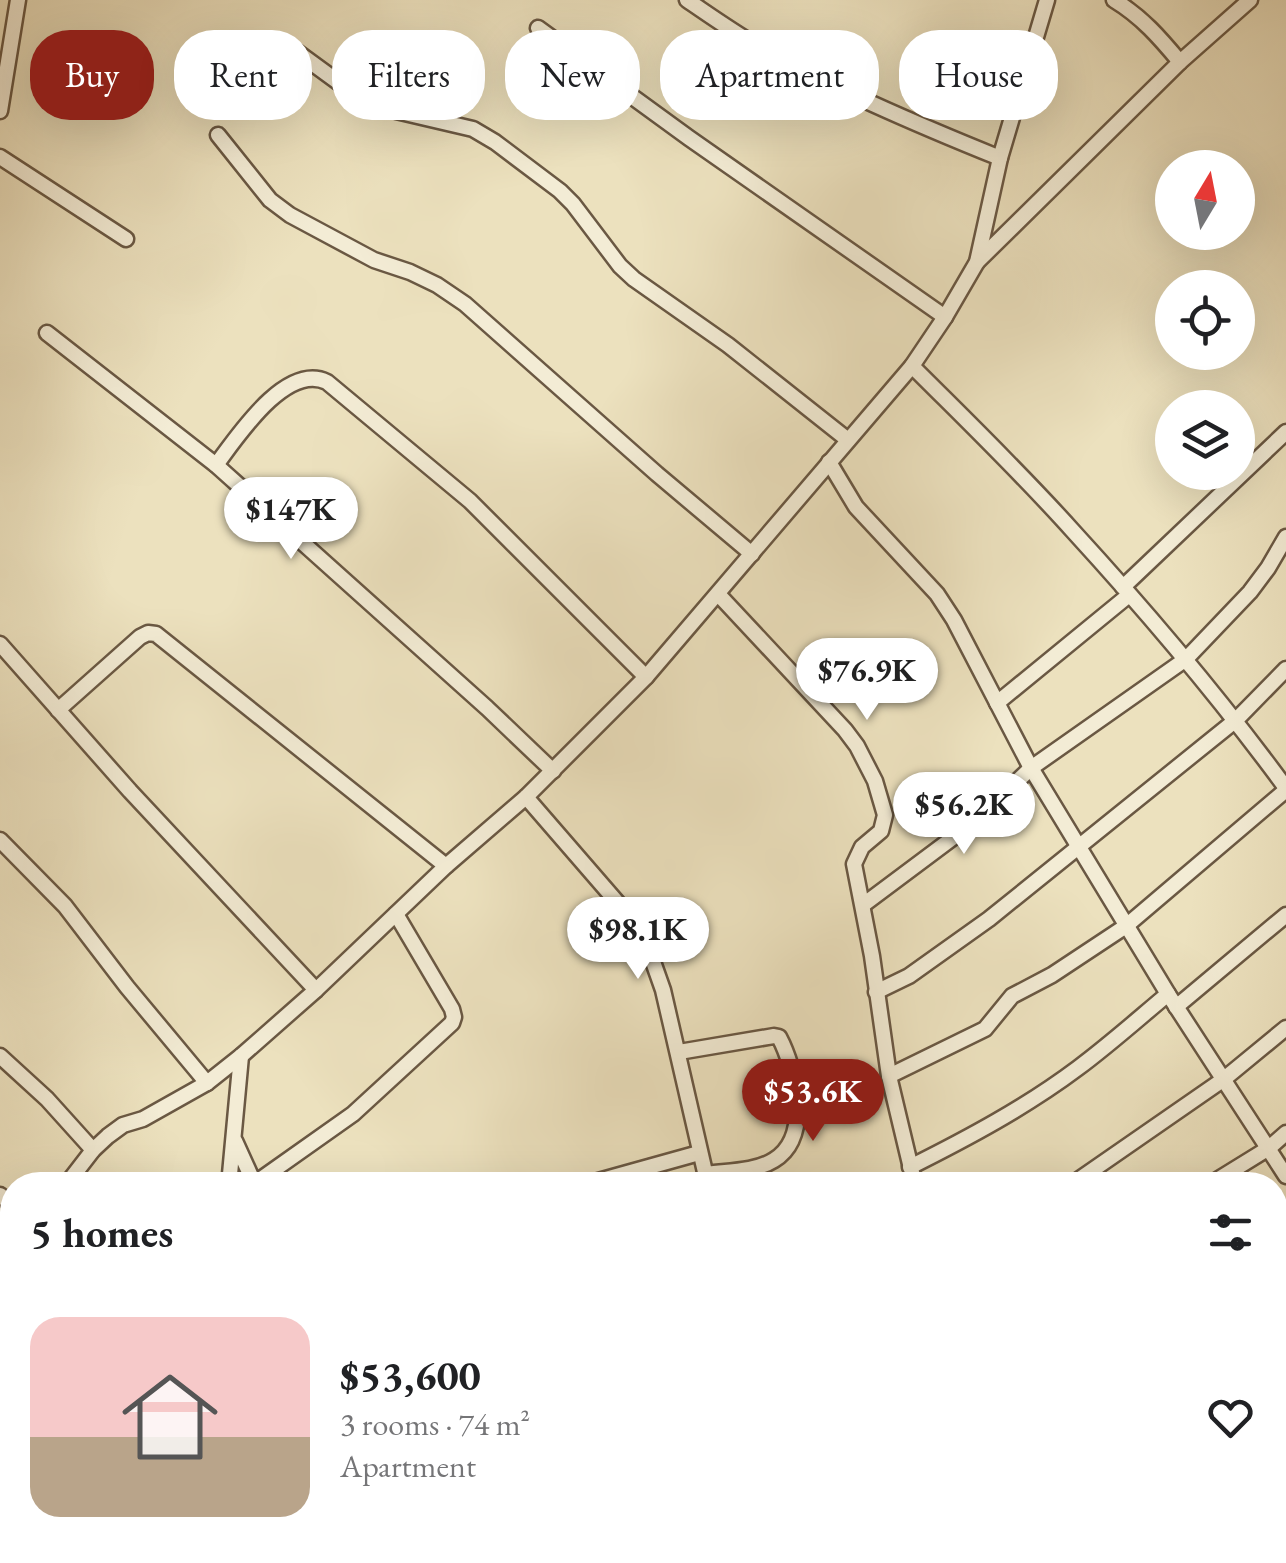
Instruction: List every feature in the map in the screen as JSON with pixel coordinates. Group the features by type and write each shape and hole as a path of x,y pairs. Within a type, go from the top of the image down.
{"street":[{"path":"0,111 7,24 18,0"},
{"path":"687,0 775,56 914,123 1000,158"},
{"path":"977,262 1000,158 1047,0"},
{"path":"1114,0 1139,16 1180,62"},
{"path":"76,1172 93,1150 123,1126 207,1083 241,1056 526,797 646,677 912,366 977,262 1180,62 1250,0"},
{"path":"538,28 945,317"},
{"path":"312,63 368,100 396,112 473,128 495,142 574,204 634,279 728,344 848,440"},
{"path":"218,135 270,200 290,216 374,260 438,284 465,304 630,452 752,554"},
{"path":"0,157 126,239"},
{"path":"47,333 216,466 552,771"},
{"path":"888,1076 985,1029 1012,996 1052,975 1126,926 1286,789 1186,659 1070,527 912,366"},
{"path":"216,466 262,407 306,378 327,382 470,501 646,677"},
{"path":"997,703 1126,591 1286,432"},
{"path":"830,462 856,507 938,594 1031,768 1172,1000 1284,1172"},
{"path":"863,905 978,819 1031,768 1186,659 1250,592 1286,536"},
{"path":"718,594 845,730 875,781 885,815 881,831 862,847 854,864 888,1076 911,1172"},
{"path":"58,710 140,637 156,634 446,866"},
{"path":"0,644 130,791 316,990"},
{"path":"876,992 909,976 952,946 1236,720 1286,669"},
{"path":"526,797 636,924 645,940 664,990 704,1172"},
{"path":"0,840 65,906 207,1083"},
{"path":"271,1172 352,1114 452,1023 452,1009 396,914"},
{"path":"910,1167 979,1132 1076,1070 1286,915"},
{"path":"1090,1172 1224,1079 1286,1028"},
{"path":"678,1052 780,1038 798,1100 799,1116 792,1137 778,1158 735,1172"},
{"path":"0,1056 47,1099 93,1150"},
{"path":"230,1172 241,1056"},
{"path":"1229,1172 1286,1134"},
{"path":"234,1140 249,1172"},
{"path":"631,1172 699,1153"}]}
